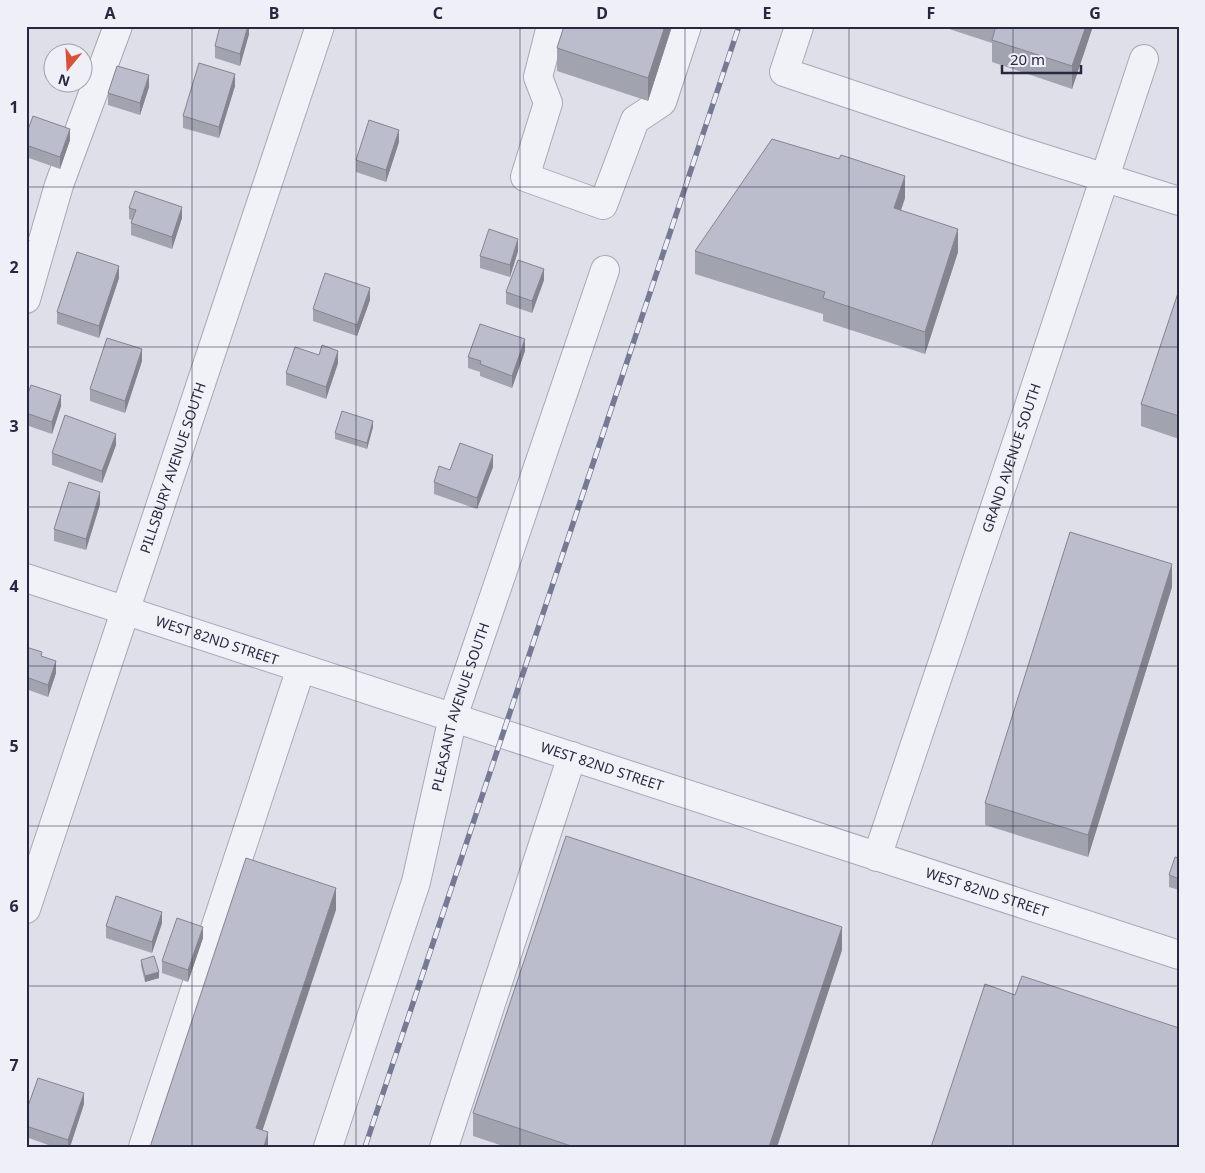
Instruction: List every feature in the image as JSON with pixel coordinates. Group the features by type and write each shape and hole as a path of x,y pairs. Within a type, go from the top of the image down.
{"street":[{"path":"26,299 59,185 118,26"},
{"name":"PILLSBURY AVENUE SOUTH","path":"26,909 320,26"},
{"path":"551,26 538,77 548,103 524,177 603,205 635,120 662,102 687,26"},
{"path":"799,27 784,72 1023,152 1179,201"},
{"name":"GRAND AVENUE SOUTH","path":"877,857 1144,59"},
{"name":"PLEASANT AVENUE SOUTH","path":"328,1147 416,882 453,717 605,270"},
{"name":"WEST 82ND STREET","path":"26,578 1179,955"},
{"path":"143,1147 301,668"},
{"path":"444,1147 572,756"}],"building":[{"path":"220,26 248,26 240,54 215,46"},
{"path":"564,26 665,26 648,78 557,48"},
{"path":"996,26 1086,26 1072,66 992,40"},
{"path":"199,63 235,74 219,127 183,116"},
{"path":"117,66 149,75 140,103 108,93"},
{"path":"33,116 70,129 60,157 26,145 26,135"},
{"path":"369,120 399,130 386,170 356,160"},
{"path":"772,139 839,159 841,155 905,176 894,208 958,229 925,332 823,298 825,292 695,251"},
{"path":"135,191 182,207 172,237 131,223 136,210 129,208"},
{"path":"489,229 518,239 510,265 480,256"},
{"path":"26,239 29,240 26,251"},
{"path":"77,252 119,266 99,326 57,312"},
{"path":"518,260 544,269 532,301 506,292"},
{"path":"325,273 370,288 357,325 313,309"},
{"path":"1179,290 1179,416 1141,404"},
{"path":"480,324 525,339 512,376 480,364 481,361 468,357"},
{"path":"107,338 142,349 125,401 90,389"},
{"path":"322,345 338,351 326,387 286,373 295,347 319,355"},
{"path":"31,385 61,395 52,422 26,413 26,399"},
{"path":"342,411 373,421 367,443 335,433"},
{"path":"65,415 116,434 102,471 52,453"},
{"path":"460,443 493,455 477,498 434,482 439,466 450,470"},
{"path":"69,482 100,492 86,539 54,529"},
{"path":"1070,532 1172,564 1088,835 985,803"},
{"path":"26,647 42,652 41,656 56,661 48,685 26,677"},
{"path":"566,836 842,927 769,1147 574,1147 473,1113"},
{"path":"1175,857 1179,858 1179,879 1169,875"},
{"path":"246,858 336,888 256,1128 268,1132 264,1147 150,1147"},
{"path":"116,896 162,912 152,942 106,926"},
{"path":"177,918 203,927 188,970 162,961"},
{"path":"154,956 159,972 145,976 141,960"},
{"path":"1022,976 1179,1028 1179,1147 931,1147 985,984 1015,995"},
{"path":"38,1078 84,1093 68,1140 26,1126 26,1112"}],"railway":[{"path":"365,1147 739,26"}]}
